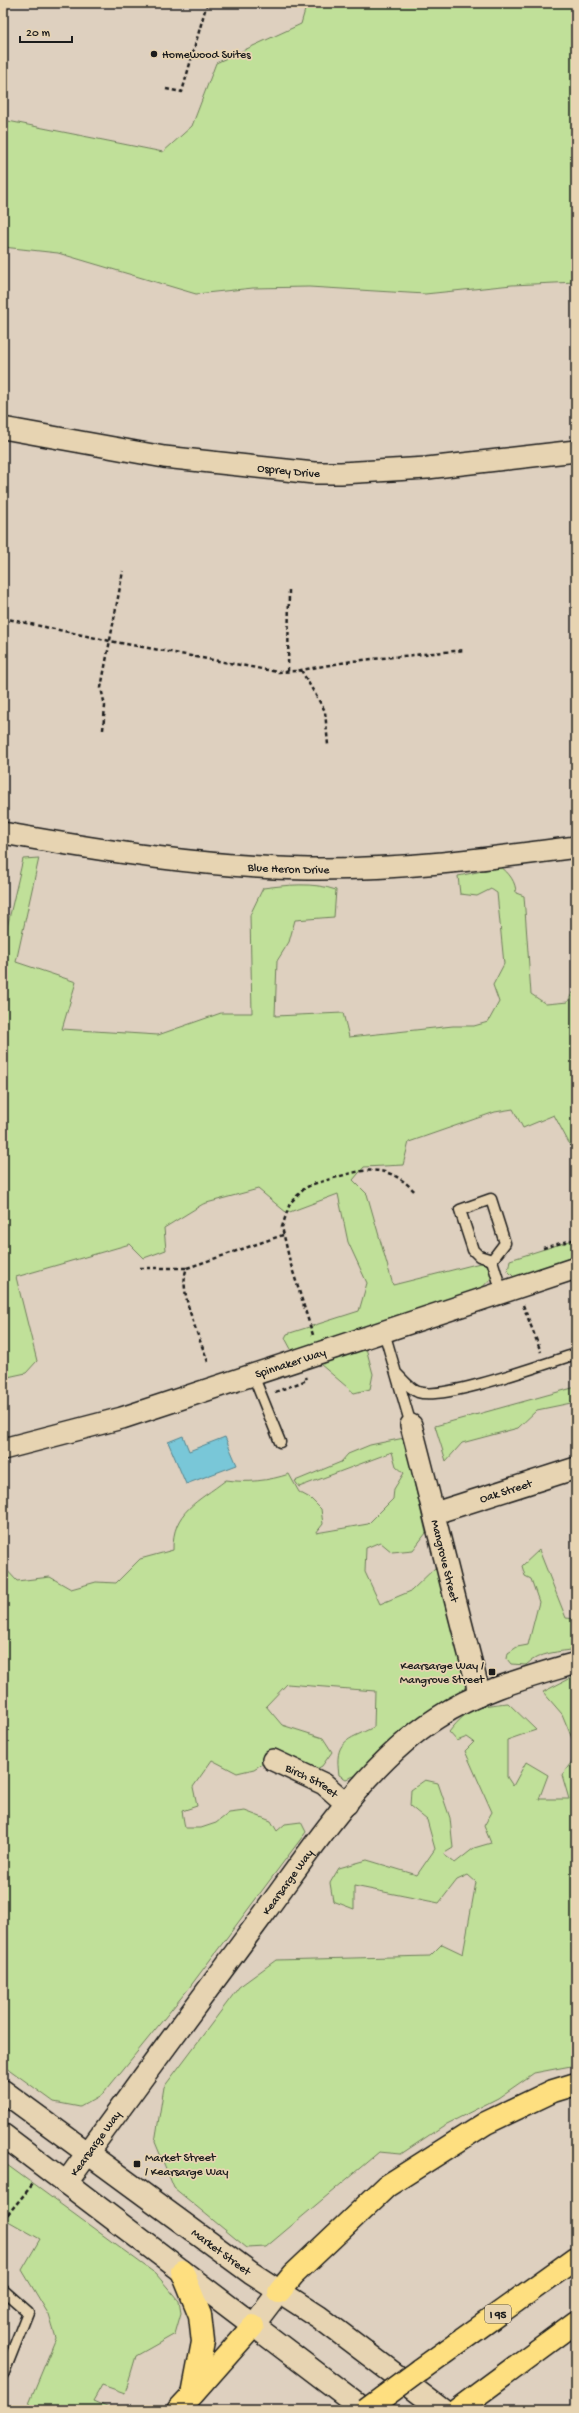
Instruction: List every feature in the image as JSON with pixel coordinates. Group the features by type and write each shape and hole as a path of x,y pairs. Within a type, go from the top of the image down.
{"highway":[{"path":"280,2292 293,2275 386,2186 486,2123 554,2091 576,2084"},
{"name":"I 95","path":"365,2410 576,2258"},
{"path":"182,2272 200,2315 202,2335 200,2363 193,2394"},
{"path":"461,2407 576,2322"},
{"path":"178,2410 253,2326"}],"main road":[{"name":"Market Street","path":"3,2091 87,2154 280,2292 319,2317 442,2410"},
{"path":"3,2135 365,2410"},
{"name":"Kearsarge Way","path":"66,2183 87,2154"},
{"path":"253,2326 280,2292"}],"street":[{"name":"Osprey Drive","path":"3,428 170,458 314,473 354,473 427,468 576,452"},
{"name":"Blue Heron Drive","path":"3,833 167,860 309,869 420,865 576,847"},
{"name":"Spinnaker Way","path":"3,1449 122,1418 576,1268"},
{"name":"Mangrove Street","path":"411,1425 435,1513 454,1602 477,1684 478,1696"},
{"name":"Oak Street","path":"435,1513 542,1483 576,1468"},
{"name":"Kearsarge Way","path":"87,2154 295,1871 347,1804 405,1740 438,1717 478,1696 576,1663"},
{"name":"Birch Street","path":"273,1760 324,1784 347,1804"}],"lane":[{"path":"491,1198 505,1243 492,1260 479,1256 473,1250 460,1210 491,1198"},
{"path":"492,1260 502,1293"},
{"path":"384,1332 398,1374 411,1425"},
{"path":"398,1374 409,1386 418,1392 431,1394 463,1388 576,1354"},
{"path":"253,1375 280,1442"},
{"path":"3,2290 28,2312 3,2375"}],"path":[{"path":"166,89 182,92 207,3"},
{"path":"103,730 105,706 101,688 123,571"},
{"path":"288,672 289,590"},
{"path":"3,618 110,641 288,672 352,660 465,650"},
{"path":"301,670 324,711 328,746"},
{"path":"313,1336 283,1235 282,1227 286,1209 297,1194 313,1184 360,1172 386,1170 396,1175 416,1193"},
{"path":"140,1268 187,1268 283,1235"},
{"path":"543,1248 576,1239"},
{"path":"187,1268 185,1274 189,1305 208,1362"},
{"path":"523,1304 545,1363"},
{"path":"275,1392 307,1380 305,1375"},
{"path":"3,2220 33,2183 38,2187"}],"green space":[{"path":"307,3 576,3 576,282 512,285 425,294 309,287 253,288 196,294 58,253 3,247 3,120 163,152 192,126 216,63 301,24"},
{"path":"39,858 16,962 76,982 62,1029 158,1035 221,1013 252,1013 250,915 263,888 300,885 327,887 336,890 334,917 295,920 289,942 277,961 275,1016 343,1013 349,1037 453,1026 474,1026 488,1022 499,1002 493,985 504,964 497,893 491,889 477,896 460,894 458,876 501,867 512,878 516,893 524,896 531,994 546,1004 568,1002 572,993 576,993 576,1156 554,1115 523,1128 513,1109 495,1112 409,1142 403,1165 364,1167 353,1180 367,1194 393,1285 492,1260 494,1275 476,1294 363,1337 373,1374 370,1389 354,1393 320,1364 314,1353 292,1351 285,1338 287,1334 359,1311 367,1283 348,1242 338,1194 287,1213 258,1189 203,1204 164,1228 166,1250 144,1258 130,1244 16,1277 37,1361 26,1373 3,1378 3,945 23,859"},
{"path":"576,1239 576,1258 516,1279 508,1271 510,1260"},
{"path":"576,1387 576,1402 537,1410 518,1428 462,1443 446,1461 435,1426"},
{"path":"404,1438 426,1533 413,1550 392,1552 380,1542 366,1548 365,1572 380,1604 411,1591 438,1565 470,1675 461,1697 360,1774 346,1779 339,1775 338,1755 340,1748 349,1739 374,1727 375,1691 287,1684 266,1706 282,1725 323,1738 332,1752 322,1766 310,1773 265,1762 254,1769 237,1773 212,1760 193,1787 197,1806 182,1811 185,1828 201,1828 216,1823 229,1813 245,1811 271,1821 277,1831 285,1824 301,1822 306,1832 189,1988 103,2094 80,2107 54,2102 3,2065 3,1566 17,1581 50,1577 71,1589 96,1582 116,1583 140,1559 173,1550 177,1526 182,1517 197,1502 226,1480 258,1481 289,1474 299,1492 310,1498 321,1509 323,1524 316,1533 368,1524 393,1499 394,1489 404,1473 396,1466 392,1452 299,1487 295,1481 341,1462 348,1454 370,1445"},
{"path":"539,1550 566,1618 576,1619 576,1649 543,1655 537,1657 526,1665 511,1664 507,1659 508,1653 517,1647 528,1645 539,1602 531,1579 525,1576 522,1566"},
{"path":"576,1675 576,1748 562,1714 543,1692"},
{"path":"508,1703 536,1730 507,1740 507,1777 513,1786 526,1762 548,1775 539,1799 569,1799 562,1775 576,1756 576,2065 534,2073 498,2098 443,2126 401,2154 379,2152 266,2247 247,2248 174,2188 155,2142 164,2087 239,1987 276,1960 430,1956 442,1944 463,1954 476,1882 468,1875 457,1880 439,1903 354,1886 354,1909 333,1901 330,1883 339,1868 367,1860 417,1875 435,1849 427,1820 410,1806 411,1790 425,1780 438,1783 450,1818 453,1848 443,1854 455,1863 474,1848 491,1843 484,1826 492,1812 465,1751 474,1742 467,1737 457,1741 449,1732 462,1717 474,1709 489,1705"},
{"path":"3,2162 156,2274 179,2301 181,2313 175,2334 136,2356 125,2393 102,2385 93,2401 109,2408 108,2410 26,2410 56,2338 49,2315 22,2270 40,2239 3,2218"}],"water":[{"path":"183,1436 189,1451 225,1437 237,1465 186,1484 168,1442"}],"place":[{"name":"Homewood Suites","path":"154,54"},
{"name":"Kearsarge Way / Mangrove Street","path":"492,1672"},
{"name":"Market Street / Kearsarge Way","path":"137,2164"}]}
